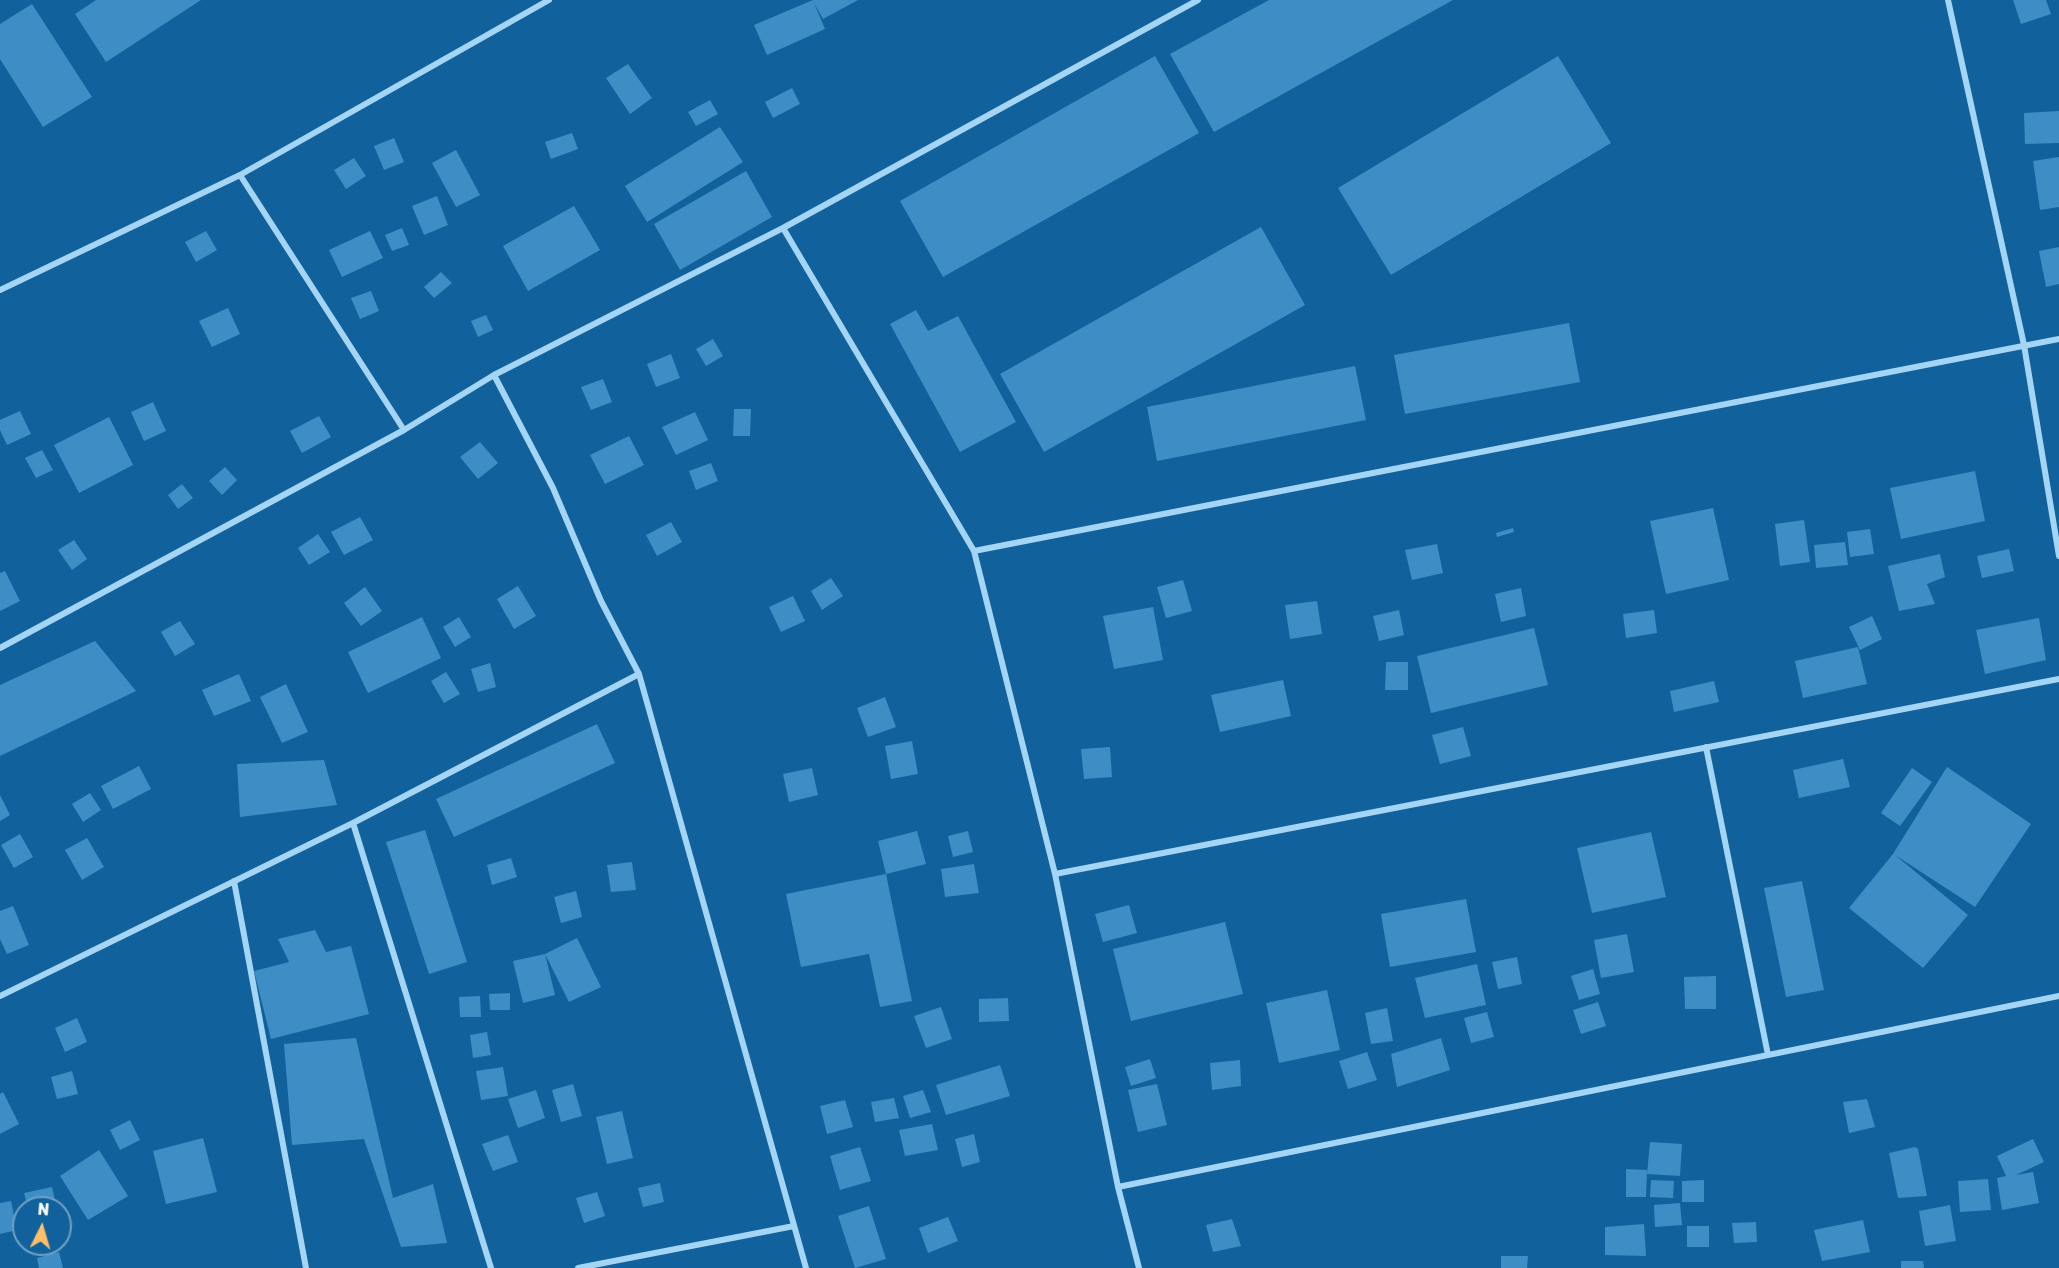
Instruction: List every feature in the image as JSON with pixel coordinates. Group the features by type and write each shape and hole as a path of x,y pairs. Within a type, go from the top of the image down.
{"street":[{"path":"0,290 240,175 549,0"},
{"path":"0,648 404,430 495,375 783,228 1198,0"},
{"path":"1948,0 2024,345 2059,556"},
{"path":"240,175 404,430"},
{"path":"783,228 974,551 1055,874 1118,1186 1139,1268"},
{"path":"974,551 2059,339"},
{"path":"495,375 553,489 601,601 639,674 806,1268"},
{"path":"0,996 353,823 639,674"},
{"path":"1055,874 2059,679"},
{"path":"1706,747 1768,1055"},
{"path":"353,823 491,1268"},
{"path":"234,881 306,1268"},
{"path":"1118,1186 2059,996"},
{"path":"578,1268 794,1226"}],"building":[{"path":"96,0 201,0 106,62 75,14"},
{"path":"813,0 858,0 823,19 814,3 825,29 767,55 754,25"},
{"path":"1269,0 1453,0 1214,132 1170,54"},
{"path":"2013,0 2046,0 2051,14 2021,24"},
{"path":"32,4 92,97 43,127 0,59 0,24"},
{"path":"1155,56 1199,133 943,277 900,201"},
{"path":"1558,56 1611,143 1391,275 1338,188"},
{"path":"628,64 652,98 630,114 606,78"},
{"path":"792,88 800,104 773,118 765,102"},
{"path":"710,100 718,114 696,126 688,112"},
{"path":"2059,111 2059,143 2025,144 2024,113"},
{"path":"720,127 743,162 647,222 625,186"},
{"path":"572,133 578,149 551,159 545,142"},
{"path":"394,138 404,162 384,170 374,146"},
{"path":"456,150 480,195 456,207 432,163"},
{"path":"2059,157 2059,207 2040,210 2033,161"},
{"path":"354,158 366,176 346,189 334,170"},
{"path":"746,171 772,217 680,270 654,224"},
{"path":"437,196 448,225 424,235 412,206"},
{"path":"574,206 600,250 528,291 503,246"},
{"path":"1261,227 1305,305 1044,452 1000,374"},
{"path":"402,228 409,245 392,251 385,235"},
{"path":"206,231 217,250 196,262 185,242"},
{"path":"370,231 383,258 342,277 329,250"},
{"path":"2059,247 2059,284 2046,287 2039,251"},
{"path":"441,272 452,283 434,298 424,287"},
{"path":"371,291 379,311 360,319 351,298"},
{"path":"228,308 240,334 212,347 199,321"},
{"path":"916,310 928,331 958,316 1016,422 960,452 890,324"},
{"path":"486,315 493,330 478,337 471,321"},
{"path":"1569,323 1580,382 1405,414 1394,355"},
{"path":"713,339 723,356 706,366 696,349"},
{"path":"671,354 680,378 656,387 647,364"},
{"path":"1355,366 1366,420 1157,461 1147,407"},
{"path":"603,379 612,402 591,410 581,387"},
{"path":"153,402 166,431 144,441 131,412"},
{"path":"734,409 751,409 750,436 733,436"},
{"path":"20,411 31,434 7,445 0,430 0,420"},
{"path":"695,412 708,440 676,455 662,427"},
{"path":"319,416 331,437 302,453 290,431"},
{"path":"109,417 133,465 79,493 54,445"},
{"path":"629,436 644,465 605,484 590,455"},
{"path":"480,442 498,463 478,479 460,457"},
{"path":"42,450 53,470 36,478 25,458"},
{"path":"711,463 718,481 696,490 689,471"},
{"path":"225,467 237,480 222,495 209,481"},
{"path":"1975,471 1985,521 1901,539 1890,488"},
{"path":"182,484 193,498 178,509 168,495"},
{"path":"1713,508 1729,580 1666,594 1650,521"},
{"path":"360,517 373,540 344,555 331,532"},
{"path":"1804,520 1810,562 1780,566 1775,524"},
{"path":"671,522 682,542 657,556 646,535"},
{"path":"1513,528 1514,532 1497,537 1496,533"},
{"path":"1870,529 1874,554 1850,557 1847,532"},
{"path":"318,534 330,552 309,565 298,548"},
{"path":"74,540 87,559 72,570 58,550"},
{"path":"1845,542 1848,565 1816,568 1814,545"},
{"path":"1437,544 1443,573 1412,580 1405,550"},
{"path":"2009,549 2014,571 1982,578 1977,556"},
{"path":"1940,554 1945,577 1927,584 1935,604 1899,611 1888,566"},
{"path":"5,571 20,601 0,611 0,573"},
{"path":"831,578 843,596 822,610 811,591"},
{"path":"1183,580 1192,611 1166,618 1157,587"},
{"path":"518,586 536,616 514,629 497,599"},
{"path":"365,587 382,611 361,626 344,603"},
{"path":"1521,588 1526,616 1501,622 1495,594"},
{"path":"793,596 805,621 781,632 769,607"},
{"path":"1317,601 1322,634 1290,639 1285,605"},
{"path":"1153,607 1163,660 1114,669 1103,616"},
{"path":"1399,610 1404,635 1379,641 1373,616"},
{"path":"1654,610 1657,633 1626,638 1623,614"},
{"path":"1872,616 1882,639 1860,650 1849,627"},
{"path":"422,617 441,658 368,693 348,652"},
{"path":"459,617 471,637 455,647 443,627"},
{"path":"2039,618 2046,660 1985,674 1976,630"},
{"path":"180,621 195,644 175,656 161,632"},
{"path":"1534,628 1548,685 1431,713 1417,656"},
{"path":"95,641 136,691 0,756 0,685"},
{"path":"1858,647 1867,684 1803,698 1795,661"},
{"path":"1386,662 1408,662 1408,690 1385,690"},
{"path":"490,663 496,687 478,692 471,669"},
{"path":"446,672 460,694 444,703 431,681"},
{"path":"239,674 251,701 214,716 202,690"},
{"path":"1283,680 1291,716 1220,732 1211,695"},
{"path":"1714,681 1719,702 1674,712 1670,691"},
{"path":"286,684 308,732 282,743 260,697"},
{"path":"885,697 896,727 868,737 857,708"},
{"path":"597,724 615,763 454,837 436,799"},
{"path":"1463,727 1471,756 1440,764 1432,735"},
{"path":"912,741 918,774 891,779 885,746"},
{"path":"1110,747 1112,777 1084,779 1081,749"},
{"path":"1843,759 1850,787 1799,798 1793,770"},
{"path":"324,760 337,805 240,817 237,764"},
{"path":"139,766 151,789 113,809 101,786"},
{"path":"1947,767 2031,824 1975,907 1895,855 1968,915 1923,968 1849,908 1893,854"},
{"path":"812,768 818,795 789,802 783,774"},
{"path":"1912,768 1932,782 1900,826 1881,813"},
{"path":"90,793 101,810 83,822 72,804"},
{"path":"0,795 10,815 0,821"},
{"path":"425,830 467,962 429,974 386,842"},
{"path":"917,831 926,864 886,874 878,841"},
{"path":"968,831 973,852 953,857 948,836"},
{"path":"1651,832 1666,897 1592,913 1577,848"},
{"path":"20,834 33,857 14,868 1,845"},
{"path":"87,838 104,867 82,880 65,850"},
{"path":"511,858 517,877 492,885 487,865"},
{"path":"632,862 636,890 611,892 607,865"},
{"path":"974,864 979,893 945,897 941,869"},
{"path":"886,874 912,1001 880,1007 869,954 801,967 786,894"},
{"path":"1802,881 1824,990 1786,997 1764,888"},
{"path":"576,891 582,917 561,923 554,897"},
{"path":"1466,899 1476,952 1390,967 1381,914"},
{"path":"1129,905 1137,933 1103,942 1095,914"},
{"path":"13,906 29,945 7,954 0,939 0,911"},
{"path":"1225,922 1243,994 1131,1021 1113,949"},
{"path":"315,930 326,952 351,946 369,1014 271,1039 254,971 289,962 278,939"},
{"path":"1627,934 1634,972 1601,978 1594,940"},
{"path":"577,938 601,987 569,1002 545,954"},
{"path":"545,954 555,995 523,1003 513,961"},
{"path":"1517,957 1522,984 1498,989 1492,962"},
{"path":"1477,964 1486,1005 1425,1018 1415,978"},
{"path":"1593,969 1600,994 1579,1000 1571,976"},
{"path":"1716,976 1716,1009 1685,1009 1684,977"},
{"path":"1327,990 1340,1050 1279,1063 1266,1003"},
{"path":"510,993 510,1010 490,1010 489,994"},
{"path":"480,996 481,1017 460,1017 459,997"},
{"path":"1008,998 1009,1021 979,1022 979,999"},
{"path":"1598,1002 1606,1026 1581,1034 1573,1010"},
{"path":"941,1007 952,1039 926,1048 914,1016"},
{"path":"1387,1008 1393,1041 1371,1044 1365,1013"},
{"path":"1487,1012 1494,1037 1471,1043 1464,1018"},
{"path":"77,1018 87,1042 65,1052 55,1028"},
{"path":"487,1032 491,1055 473,1058 470,1035"},
{"path":"356,1038 393,1198 433,1184 447,1243 401,1247 364,1139 292,1145 284,1044"},
{"path":"1441,1038 1450,1070 1397,1087 1391,1054"},
{"path":"1367,1052 1377,1080 1348,1089 1339,1061"},
{"path":"1150,1059 1156,1078 1131,1086 1125,1067"},
{"path":"1240,1060 1241,1086 1212,1090 1210,1063"},
{"path":"1000,1065 1010,1096 946,1115 936,1085"},
{"path":"503,1067 508,1096 481,1100 476,1071"},
{"path":"72,1071 78,1094 57,1099 51,1077"},
{"path":"573,1084 582,1116 561,1122 552,1090"},
{"path":"1157,1084 1167,1125 1138,1132 1128,1090"},
{"path":"536,1090 545,1118 518,1128 508,1099"},
{"path":"923,1090 931,1112 910,1118 903,1096"},
{"path":"3,1092 19,1124 0,1134 0,1094"},
{"path":"894,1098 899,1118 875,1122 871,1102"},
{"path":"1867,1099 1875,1127 1849,1133 1843,1102"},
{"path":"845,1100 853,1127 827,1134 820,1106"},
{"path":"622,1111 633,1158 607,1164 596,1117"},
{"path":"130,1120 140,1140 120,1150 110,1130"},
{"path":"932,1124 938,1150 905,1156 899,1130"},
{"path":"974,1134 980,1162 962,1167 955,1139"},
{"path":"508,1135 518,1162 493,1171 482,1144"},
{"path":"203,1138 217,1192 166,1204 153,1151"},
{"path":"2033,1139 2044,1162 2016,1175 2033,1172 2039,1203 2002,1210 1997,1178 2006,1176 1997,1156"},
{"path":"1650,1142 1682,1144 1680,1176 1647,1174"},
{"path":"860,1147 871,1181 840,1190 830,1156"},
{"path":"1915,1147 1918,1149 1927,1196 1898,1198 1889,1153"},
{"path":"99,1150 128,1196 88,1220 60,1176"},
{"path":"1626,1169 1647,1170 1646,1197 1626,1197"},
{"path":"1988,1179 1991,1210 1960,1212 1958,1181"},
{"path":"1651,1180 1674,1181 1673,1198 1650,1197"},
{"path":"1704,1180 1704,1202 1682,1202 1682,1181"},
{"path":"660,1183 664,1202 643,1207 638,1188"},
{"path":"52,1187 54,1196 25,1196 24,1193"},
{"path":"597,1192 605,1216 584,1223 576,1198"},
{"path":"11,1201 12,1231 0,1234 0,1203"},
{"path":"1680,1203 1682,1225 1655,1227 1654,1205"},
{"path":"1950,1205 1956,1241 1925,1246 1919,1211"},
{"path":"869,1206 886,1259 855,1268 838,1216"},
{"path":"948,1217 958,1241 928,1253 919,1228"},
{"path":"1232,1219 1241,1246 1213,1252 1206,1225"},
{"path":"1863,1220 1870,1252 1822,1261 1814,1230"},
{"path":"1756,1222 1757,1242 1734,1243 1732,1223"},
{"path":"1644,1224 1646,1256 1605,1255 1605,1227"},
{"path":"1687,1226 1709,1226 1709,1247 1687,1247"},
{"path":"60,1256 63,1268 39,1268 37,1258"},
{"path":"1501,1256 1528,1256 1527,1268 1501,1268"},
{"path":"1901,1261 1923,1261 1924,1268 1901,1268"}]}
